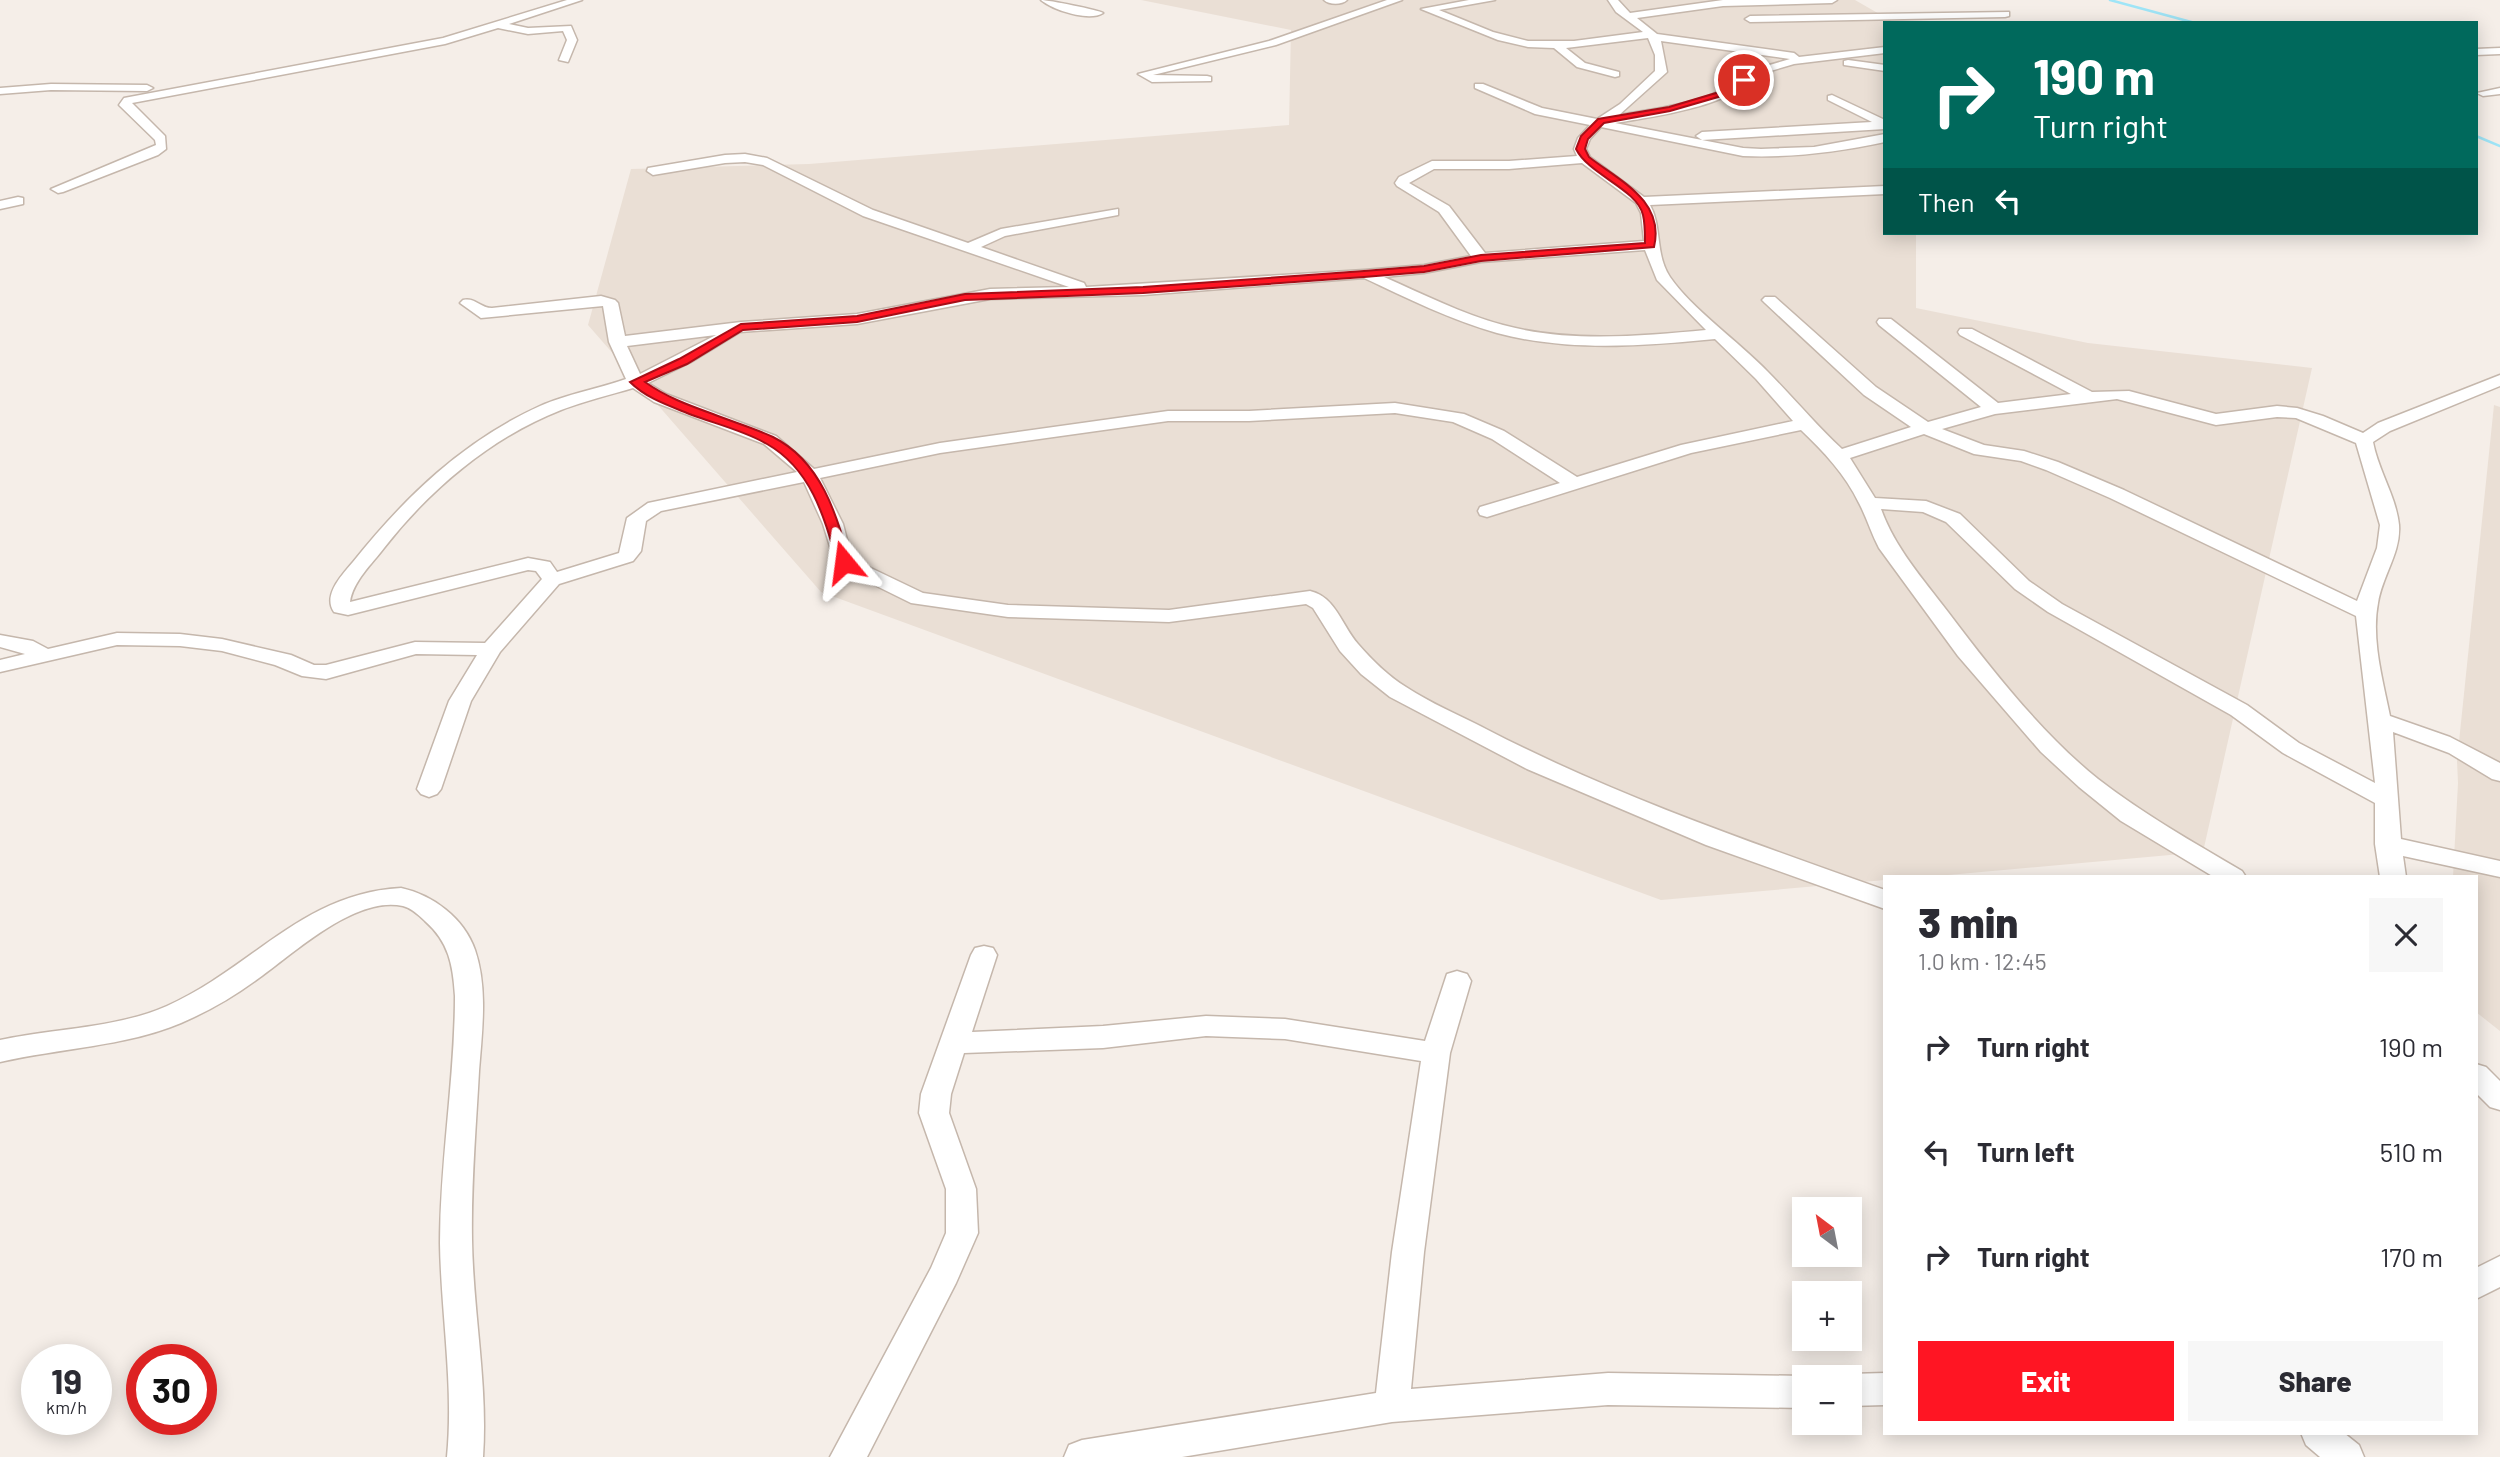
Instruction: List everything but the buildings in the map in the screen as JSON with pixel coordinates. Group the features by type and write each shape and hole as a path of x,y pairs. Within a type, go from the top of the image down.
{"street":[{"path":"58,188 154,152 162,146 161,139 124,103 167,91 445,41 577,0"},
{"path":"1046,0 1063,9 1098,13"},
{"path":"1329,0 1342,0"},
{"path":"1207,79 1152,79 1144,74 1272,43 1383,7 1490,0"},
{"path":"1613,0 1620,10 1653,35 1661,66 1658,77 1599,123 1581,144 1585,159 1641,201 1648,213 1651,245 1662,277 1762,375 1805,424 1839,456 1869,503 1880,533 1938,614 1966,652 2049,747 2087,782 2130,814 2230,875"},
{"path":"1631,16 1704,6 1832,0"},
{"path":"1704,6 1750,19 2005,14"},
{"path":"1411,7 1497,37 1529,44 1556,45 1653,35 1762,46 1883,68"},
{"path":"1750,19 1756,30"},
{"path":"499,25 528,31 567,27 572,40 564,60"},
{"path":"1556,45 1581,65 1615,74"},
{"path":"1599,123 1670,109 1738,87 1750,72 1818,58 1883,50"},
{"path":"2478,52 2500,51"},
{"path":"0,91 73,86 167,91"},
{"path":"1479,86 1525,107 1711,148 1774,155 1810,153 1883,140"},
{"path":"2483,93 2500,91"},
{"path":"1832,98 1883,124"},
{"path":"1864,112 1883,107"},
{"path":"1660,138 1883,125"},
{"path":"653,171 725,159 745,158 767,162 868,213 1095,292"},
{"path":"1481,258 1444,209 1405,186 1402,183 1404,180 1432,165 1528,164 1585,159"},
{"path":"1641,201 1883,190"},
{"path":"0,205 18,201"},
{"path":"971,247 1001,233 1113,212"},
{"path":"617,342 741,327 857,319 990,294 1095,292 1364,274 1424,269 1481,258 1651,245"},
{"path":"1364,274 1483,323 1521,334 1614,343 1720,334"},
{"path":"1770,300 1870,391 1925,428 1980,450 2024,456 2063,470 2365,613"},
{"path":"468,303 481,313 606,301 610,303 617,342 636,382 660,398 695,414 770,440 788,453 809,474 833,524 844,562 856,571 918,599 1008,611 1170,616 1310,597 1321,604 1348,646 1369,669 1398,692 1535,764 1715,839 1883,900"},
{"path":"1885,322 1994,409"},
{"path":"552,580 543,566 528,564 348,610 341,608 339,604 340,596 352,577 389,526 439,478 476,450 544,411 636,382 683,361 741,327"},
{"path":"1966,332 2087,396"},
{"path":"2364,440 2384,426 2500,380"},
{"path":"1839,456 1994,409 2087,396 2135,396 2206,418 2225,421 2286,411 2364,440"},
{"path":"429,789 460,701 491,649 552,580 626,558 631,551 637,518 647,510 940,448 1168,416 1249,416 1395,408 1458,418 1498,435 1576,485"},
{"path":"1487,511 1687,449 1805,424"},
{"path":"2364,440 2365,452 2386,503 2389,539 2375,574 2365,613 2385,759 2387,844 2393,875"},
{"path":"1869,503 1926,507 1953,518 2022,585 2055,608 2239,710 2291,748 2387,799"},
{"path":"0,666 117,639 180,640 222,645 283,660 310,671 326,672 415,648 491,649"},
{"path":"0,641 25,646 44,655"},
{"path":"2379,720 2449,744 2473,755 2500,774"},
{"path":"2387,844 2500,869"},
{"path":"0,1051 45,1040 99,1035 148,1024 200,1002 247,973 323,916 345,907 368,900 403,897 433,912 461,948 470,999 459,1182 457,1268 468,1431 466,1457"},
{"path":"848,1457 945,1273 962,1233 961,1189 934,1113 936,1094 984,955"},
{"path":"1392,1406 1408,1252 1436,1053 1457,981"},
{"path":"955,1043 1103,1037 1206,1026 1285,1029 1436,1053"},
{"path":"2478,1077 2500,1099"},
{"path":"2478,1284 2500,1270"},
{"path":"1082,1457 1392,1406 1608,1389 1792,1392"},
{"path":"1862,1390 1883,1389"},
{"path":"2320,1435 2346,1457"}],"shaded area":[{"path":"1141,0 1855,0 1892,21 1883,21 1883,235 1916,235 1916,308 2088,343 2312,368 2203,852 1948,875 1883,875 1883,880 1661,900 821,592 588,325 631,169 809,164 1289,125 1291,30"},
{"path":"2494,405 2500,407 2500,1031 2478,1014 2478,875 2453,875 2457,761"}],"waterway":[{"path":"2110,0 2188,21"},
{"path":"2478,137 2500,146"}],"route":[{"path":"844,562 833,524 821,496 809,474 788,453 770,440 695,414 660,398 636,382 683,361 741,327 857,319 990,294 1143,290 1331,274 1364,274 1424,269 1481,258 1651,245 1648,213 1641,201 1585,159 1580,149 1584,138 1601,121 1670,109 1729,91 1744,80"}]}
